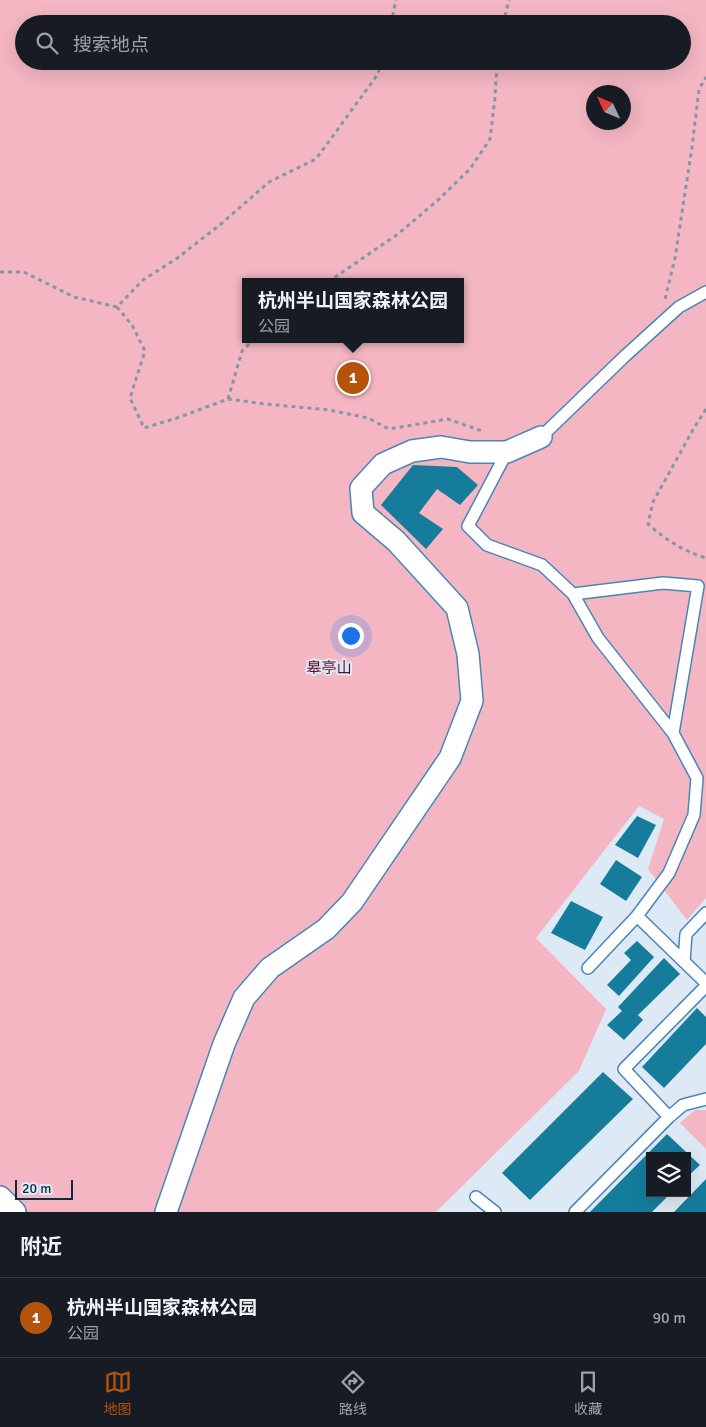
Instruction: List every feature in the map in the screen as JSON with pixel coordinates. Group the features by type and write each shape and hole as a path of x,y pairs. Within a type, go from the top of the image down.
{"street":[{"path":"166,1212 224,1044 244,998 270,968 326,929 352,902 450,758 472,701 468,654 457,608 396,541 363,513 361,488 382,464 412,451 441,447 470,452 506,452 541,437"},
{"path":"0,1197 15,1212"}],"lane":[{"path":"541,437 679,307 706,292"},
{"path":"506,452 468,526 487,545 542,565 573,594 598,638 672,733 697,778 694,815 669,873 637,916 588,968"},
{"path":"573,594 663,583 698,586 672,733"},
{"path":"684,962 686,934 706,913"},
{"path":"637,916 706,984 624,1069 670,1117"},
{"path":"575,1212 683,1105 706,1099"},
{"path":"476,1197 495,1212"}],"path":[{"path":"393,15 396,0"},
{"path":"505,15 508,0"},
{"path":"117,307 143,280 176,259 221,224 269,182 316,159 378,74 379,70"},
{"path":"334,278 398,234 438,200 470,169 490,139 497,70"},
{"path":"658,326 675,258 692,147 698,89 706,77"},
{"path":"0,272 24,272 74,297 117,307 132,325 145,351 130,398 144,428 177,418 228,398 329,410 368,418 389,430 448,419 483,431"},
{"path":"228,398 242,351 250,343"},
{"path":"706,409 653,502 648,524 665,539 689,553 706,558"}],"green space":[{"name":"皋亭山","path":"0,0 706,0 706,898 687,920 648,869 664,819 639,806 536,938 606,1009 579,1071 436,1212 0,1212"},
{"path":"695,1110 706,1110 706,1149 680,1123"}],"building":[{"path":"413,465 457,467 478,485 460,505 437,489 419,513 443,529 426,549 381,505"},
{"path":"637,816 656,825 638,858 615,845"},
{"path":"616,860 642,877 626,901 600,884"},
{"path":"571,901 603,917 585,950 551,933"},
{"path":"637,941 654,957 619,996 607,985 631,960 624,953"},
{"path":"664,958 680,974 638,1015 643,1020 624,1040 607,1025 622,1011 618,1007"},
{"path":"697,1008 706,1017 706,1044 664,1088 642,1067"},
{"path":"603,1072 633,1099 530,1200 502,1173"},
{"path":"667,1134 686,1152 649,1152"},
{"path":"646,1155 646,1197 667,1197 652,1212 590,1212"},
{"path":"691,1157 700,1165 691,1173"},
{"path":"706,1179 706,1212 674,1212 689,1197 691,1197 691,1194"}],"place":[{"name":"杭州半山国家森林公园","path":"353,378"}]}
